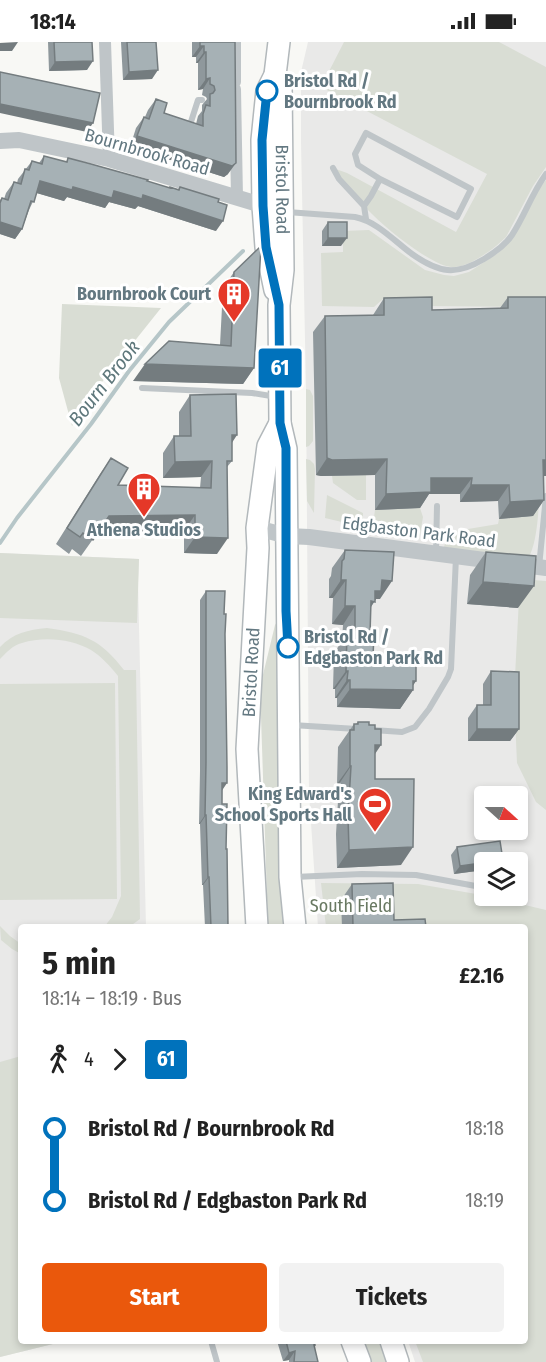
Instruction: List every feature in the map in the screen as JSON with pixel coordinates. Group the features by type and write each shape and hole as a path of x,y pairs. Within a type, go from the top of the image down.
{"highway":[{"name":"Bristol Road","path":"279,42 275,75 281,85 283,270 279,305 280,423 286,448 290,877 296,924"},
{"name":"Bristol Road","path":"257,924 246,748 258,548 257,528 267,446 280,423"},
{"path":"249,699 261,663 266,623 267,548 273,540 286,536"},
{"path":"353,1344 360,1362"},
{"path":"392,1344 398,1362"}],"street":[{"path":"105,42 109,159"},
{"path":"235,42 237,198"},
{"name":"Bournbrook Road","path":"0,141 19,140 109,159 282,210"},
{"name":"Edgbaston Park Road","path":"257,528 286,536 309,537 543,568"}],"lane":[{"path":"189,128 198,100 202,100"},
{"path":"366,133 471,189 457,217 380,179 358,165 356,161 355,154 366,133"},
{"path":"333,168 339,179 364,206 366,219"},
{"path":"282,210 366,219 417,258 436,268 463,269 473,266 508,241 546,174"},
{"path":"364,206 380,179"},
{"path":"142,388 280,397"},
{"path":"543,568 546,496"},
{"path":"436,553 437,506"},
{"path":"370,730 402,732 415,727 448,677 451,669 456,556"},
{"path":"289,725 359,729"},
{"path":"290,877 362,874 416,875 474,886"},
{"path":"212,1344 217,1362"}],"shaded area":[{"path":"308,42 546,42 546,1362 415,1362 409,1344 528,1344 528,924 318,924 309,793 301,72"},
{"path":"0,553 139,559 146,924 18,924 18,1344 53,1344 0,1357"}],"green space":[{"path":"344,42 499,42 546,67 546,167 533,186 506,237 481,257 465,265 451,267 422,254 371,214 333,168 347,173 456,232 487,174 321,87"},
{"path":"546,180 546,307 425,306 424,298 383,299 374,307 322,306 321,253 343,252 343,231 369,230 425,270 454,276 469,272 498,253"},
{"path":"62,304 161,308 102,382 72,426 59,378"},
{"path":"306,389 310,390 313,396 313,441 306,447"},
{"path":"306,459 314,464 315,469 314,513 307,501"},
{"path":"366,475 366,500 357,500 333,483 332,476"},
{"path":"540,476 536,532 527,560 444,547 447,537 456,531 498,524 499,519 533,516"},
{"path":"327,495 363,513 363,527 325,518"},
{"path":"420,508 423,517 419,540 372,531 375,510"},
{"path":"0,553 139,559 137,623 0,618"},
{"path":"520,579 546,581 546,810 536,802 517,763 514,696"},
{"path":"279,619 288,924 268,924 260,687 275,625"},
{"path":"47,628 71,632 99,645 124,670 136,670 140,919 133,924 106,924 121,896 118,676 91,650 75,643 58,640 39,640 19,644 0,659 0,647 10,638 27,631"},
{"path":"115,683 117,899 0,900 0,684"},
{"name":"South Field","path":"321,883 418,884 474,894 474,906 528,906 546,910 546,1362 423,1362 416,1344 528,1344 528,924 326,924"},
{"path":"0,926 18,942 18,952 12,949 1,940"},
{"path":"18,1057 18,1344 53,1344 0,1357 0,1062"},
{"path":"360,1344 383,1344 388,1362 367,1362"}],"building":[{"path":"54,42 92,42 93,61 55,62"},
{"path":"127,42 156,42 158,70 129,72"},
{"path":"200,42 235,42 236,163 232,166 137,136 144,117 149,119 156,99 167,103 164,113 203,126 206,105 210,106 210,94 215,90 210,84 210,78 206,79 206,52 204,52 204,46 200,46"},
{"path":"0,72 100,93 93,123 0,104"},
{"path":"44,156 67,162 68,158 170,188 179,190 180,187 219,199 218,202 227,205 223,221 143,195 142,199 114,191 112,198 40,181 22,229 0,222 2,198 8,200 14,182 21,184 25,169 29,170 32,161 42,164"},
{"path":"328,222 347,222 347,238 328,238"},
{"path":"261,246 254,368 145,364 169,341 231,346 234,272"},
{"path":"432,297 432,310 508,308 508,297 546,297 544,500 510,502 509,485 471,485 472,478 431,478 431,492 386,494 387,459 332,460 327,458 325,316 384,315 384,298"},
{"path":"236,394 237,435 232,435 232,461 227,461 228,538 195,537 195,515 109,516 93,540 83,533 80,537 67,528 111,458 128,468 118,485 211,488 212,461 175,462 174,436 191,436 190,395"},
{"path":"345,550 394,552 392,581 382,580 381,591 375,591 375,602 371,601 370,634 374,634 373,657 410,658 410,663 416,663 416,681 413,681 413,690 350,689 350,680 347,680 348,671 346,671 347,634 355,630 355,606 345,606 346,580 341,580"},
{"path":"486,552 536,556 534,586 483,582"},
{"path":"206,591 225,591 227,783 222,783 222,804 227,804 228,924 211,924 205,815"},
{"path":"491,671 519,672 519,729 477,729 477,705 491,705"},
{"path":"369,722 369,725 375,725 375,729 381,729 381,745 375,745 375,779 414,779 413,847 349,850 350,730 354,730 354,724"},
{"path":"500,841 502,852 474,852 474,864 460,866 457,847"},
{"path":"393,883 394,920 425,919 426,924 353,924 352,884"},
{"path":"287,1344 315,1344 318,1362 294,1362 295,1351 289,1353"}],"waterway":[{"name":"Bourn Brook","path":"0,543 129,371 169,322 243,251"}],"bus line":[{"name":"61","path":"267,91 262,140 263,206 266,247 279,305 280,423 286,448 288,647"}],"place":[{"name":"Bristol Rd / Bournbrook Rd","path":"267,91"},
{"name":"Bournbrook Court","path":"234,323"},
{"name":"Athena Studios","path":"144,518"},
{"name":"Bristol Rd / Edgbaston Park Rd","path":"288,647"},
{"name":"King Edward's School Sports Hall","path":"375,833"}]}
